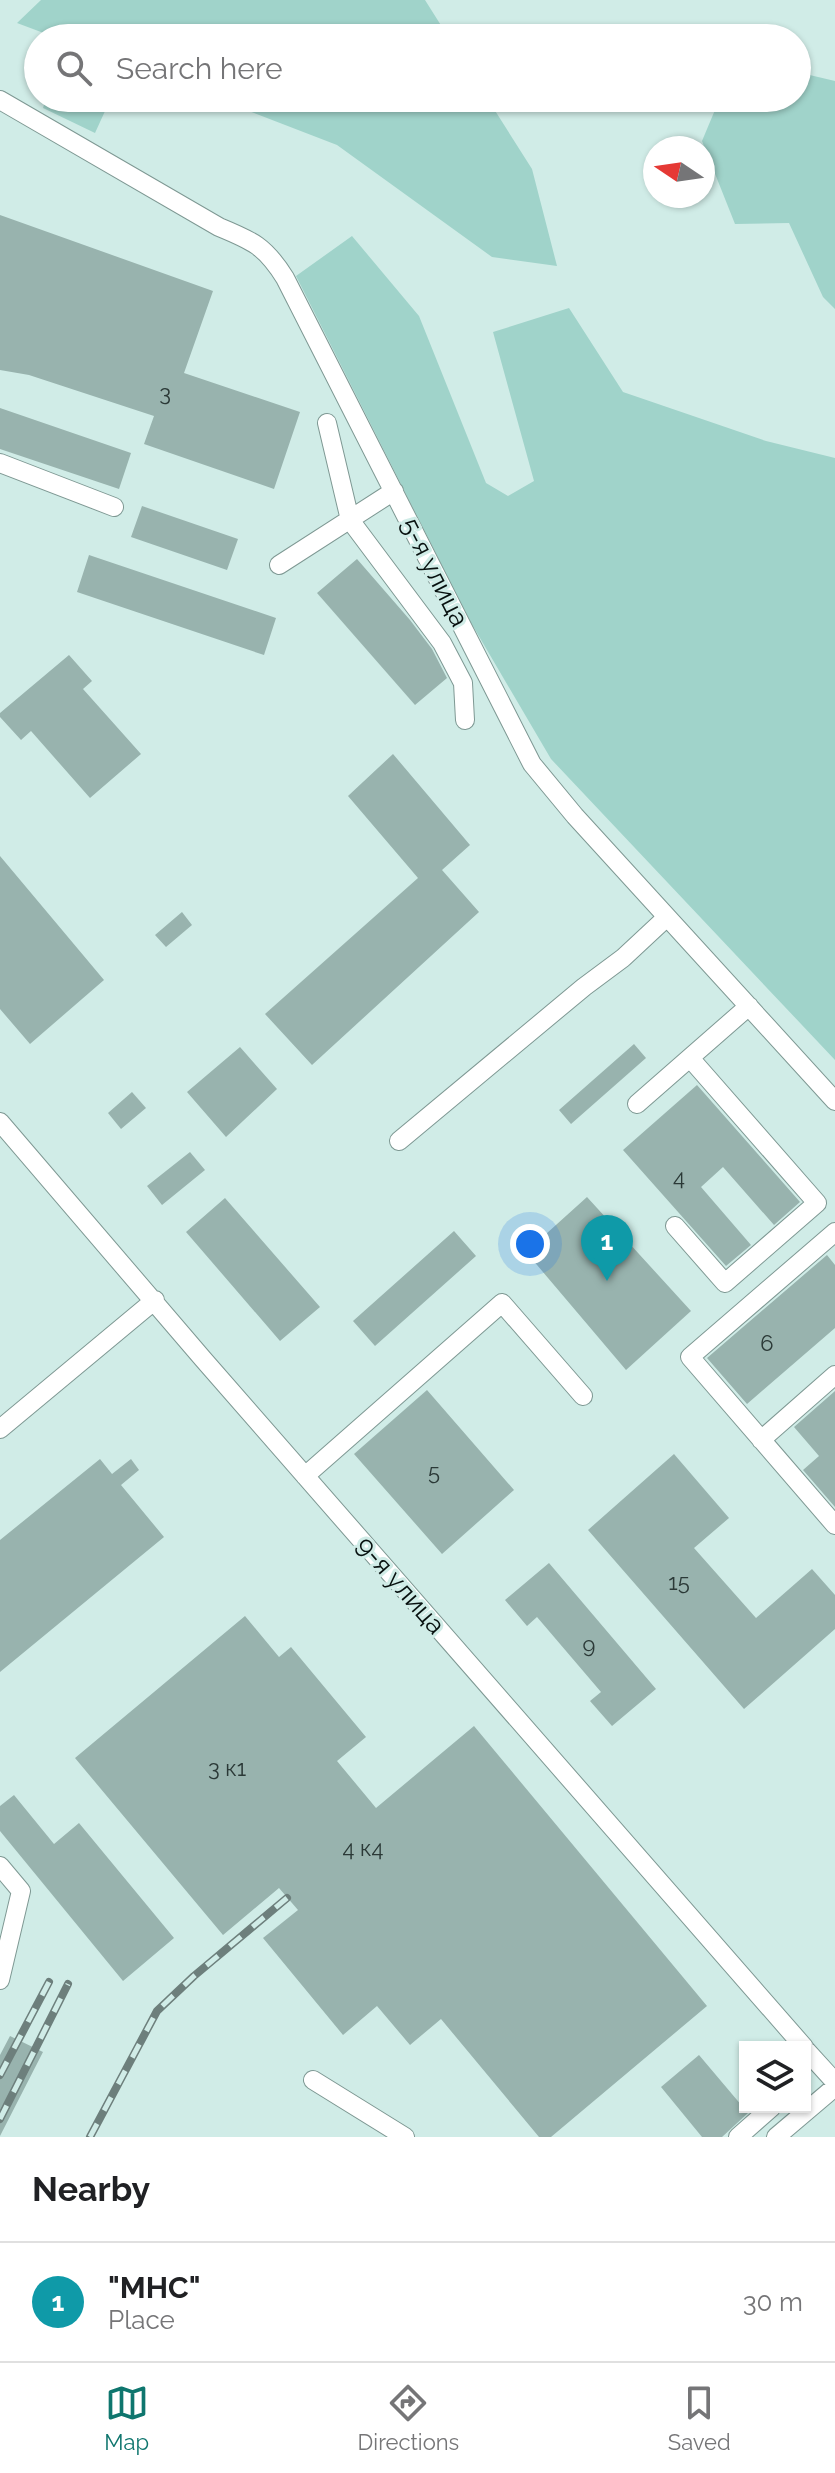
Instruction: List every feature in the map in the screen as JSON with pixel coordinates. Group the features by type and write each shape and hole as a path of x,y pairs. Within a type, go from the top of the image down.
{"street":[{"name":"5-я улица","path":"0,100 219,227 253,241 272,256 532,764 575,816 835,1101"},
{"path":"327,423 350,520 442,643 463,683 465,720"},
{"path":"0,463 114,507"},
{"path":"279,565 394,491"},
{"path":"399,1141 623,958 667,917"},
{"path":"637,1104 749,1006"},
{"path":"675,1226 725,1283 817,1203 690,1058"},
{"name":"9-я улица","path":"0,1122 798,2041"},
{"path":"835,1232 690,1357 835,1525"},
{"path":"0,1429 155,1300"},
{"path":"305,1476 502,1303 583,1396"},
{"path":"761,1440 835,1375"},
{"path":"0,1866 21,1891 0,1980"},
{"name":"9-я улица","path":"811,2056 830,2078"},
{"path":"776,2137 830,2078"},
{"path":"313,2080 405,2137"},
{"path":"738,2137 765,2113"}],"green space":[{"path":"41,0 425,0 440,24 24,26 17,23"},
{"path":"811,75 835,81 835,309 823,297 789,223 735,224 715,174 715,136 704,136 714,112 811,112"},
{"path":"51,112 105,112 95,133"},
{"path":"251,112 496,112 532,169 557,266 492,257 337,145"},
{"path":"352,236 419,316 486,483 508,496 534,481 493,332 569,308 623,392 766,441 835,458 835,1060 551,759 470,621 296,276"}],"building":[{"path":"0,215 213,291 184,373 300,412 274,489 144,444 154,416 29,375 0,370"},
{"path":"0,408 131,453 119,489 0,449"},
{"path":"142,506 238,539 227,570 131,537"},
{"path":"89,555 276,618 264,655 77,592"},
{"path":"357,559 432,649 447,678 415,705 317,593"},
{"path":"69,655 92,681 83,689 141,754 90,798 31,731 21,740 0,717 0,713"},
{"path":"393,754 470,845 442,870 479,912 312,1065 265,1014 418,878 348,796"},
{"path":"0,856 104,980 30,1044 0,1009"},
{"path":"182,912 192,925 166,947 155,935"},
{"path":"634,1044 646,1058 571,1124 559,1110"},
{"path":"240,1047 277,1089 226,1137 187,1092"},
{"path":"697,1085 800,1202 774,1225 723,1167 701,1187 751,1245 726,1266 623,1150"},
{"path":"132,1092 146,1108 121,1129 108,1113"},
{"path":"190,1152 205,1170 162,1205 147,1186"},
{"path":"587,1197 691,1311 626,1370 526,1252"},
{"path":"225,1198 320,1307 280,1341 186,1232"},
{"path":"454,1231 476,1256 375,1346 353,1321"},
{"path":"827,1255 835,1265 835,1328 747,1404 707,1358"},
{"path":"427,1390 514,1490 442,1554 354,1454"},
{"path":"835,1391 835,1507 803,1470 819,1456 794,1427"},
{"path":"674,1454 729,1518 694,1548 756,1618 812,1569 835,1595 835,1629 744,1709 588,1530"},
{"path":"100,1459 112,1474 131,1459 139,1470 121,1485 164,1537 0,1672 0,1540"},
{"path":"549,1563 656,1689 612,1726 590,1701 601,1692 537,1617 527,1626 505,1600"},
{"path":"245,1616 279,1657 291,1647 366,1737 337,1761 376,1808 474,1726 707,2006 551,2137 539,2137 441,2019 410,2045 377,2006 343,2035 263,1938 298,1910 279,1888 223,1935 75,1758"},
{"path":"14,1795 54,1844 79,1823 174,1938 123,1981 0,1831 0,1806"},
{"path":"10,2036 43,2052 0,2136 0,2055"},
{"path":"699,2055 739,2102 739,2113 748,2113 722,2137 702,2137 661,2087"}],"railway":[{"path":"90,2137 157,2011 287,1898"},
{"path":"0,2075 49,1982"},
{"path":"0,2119 68,1984"}],"place":[{"name":"\"МНС\"","path":"607,1281"}]}
